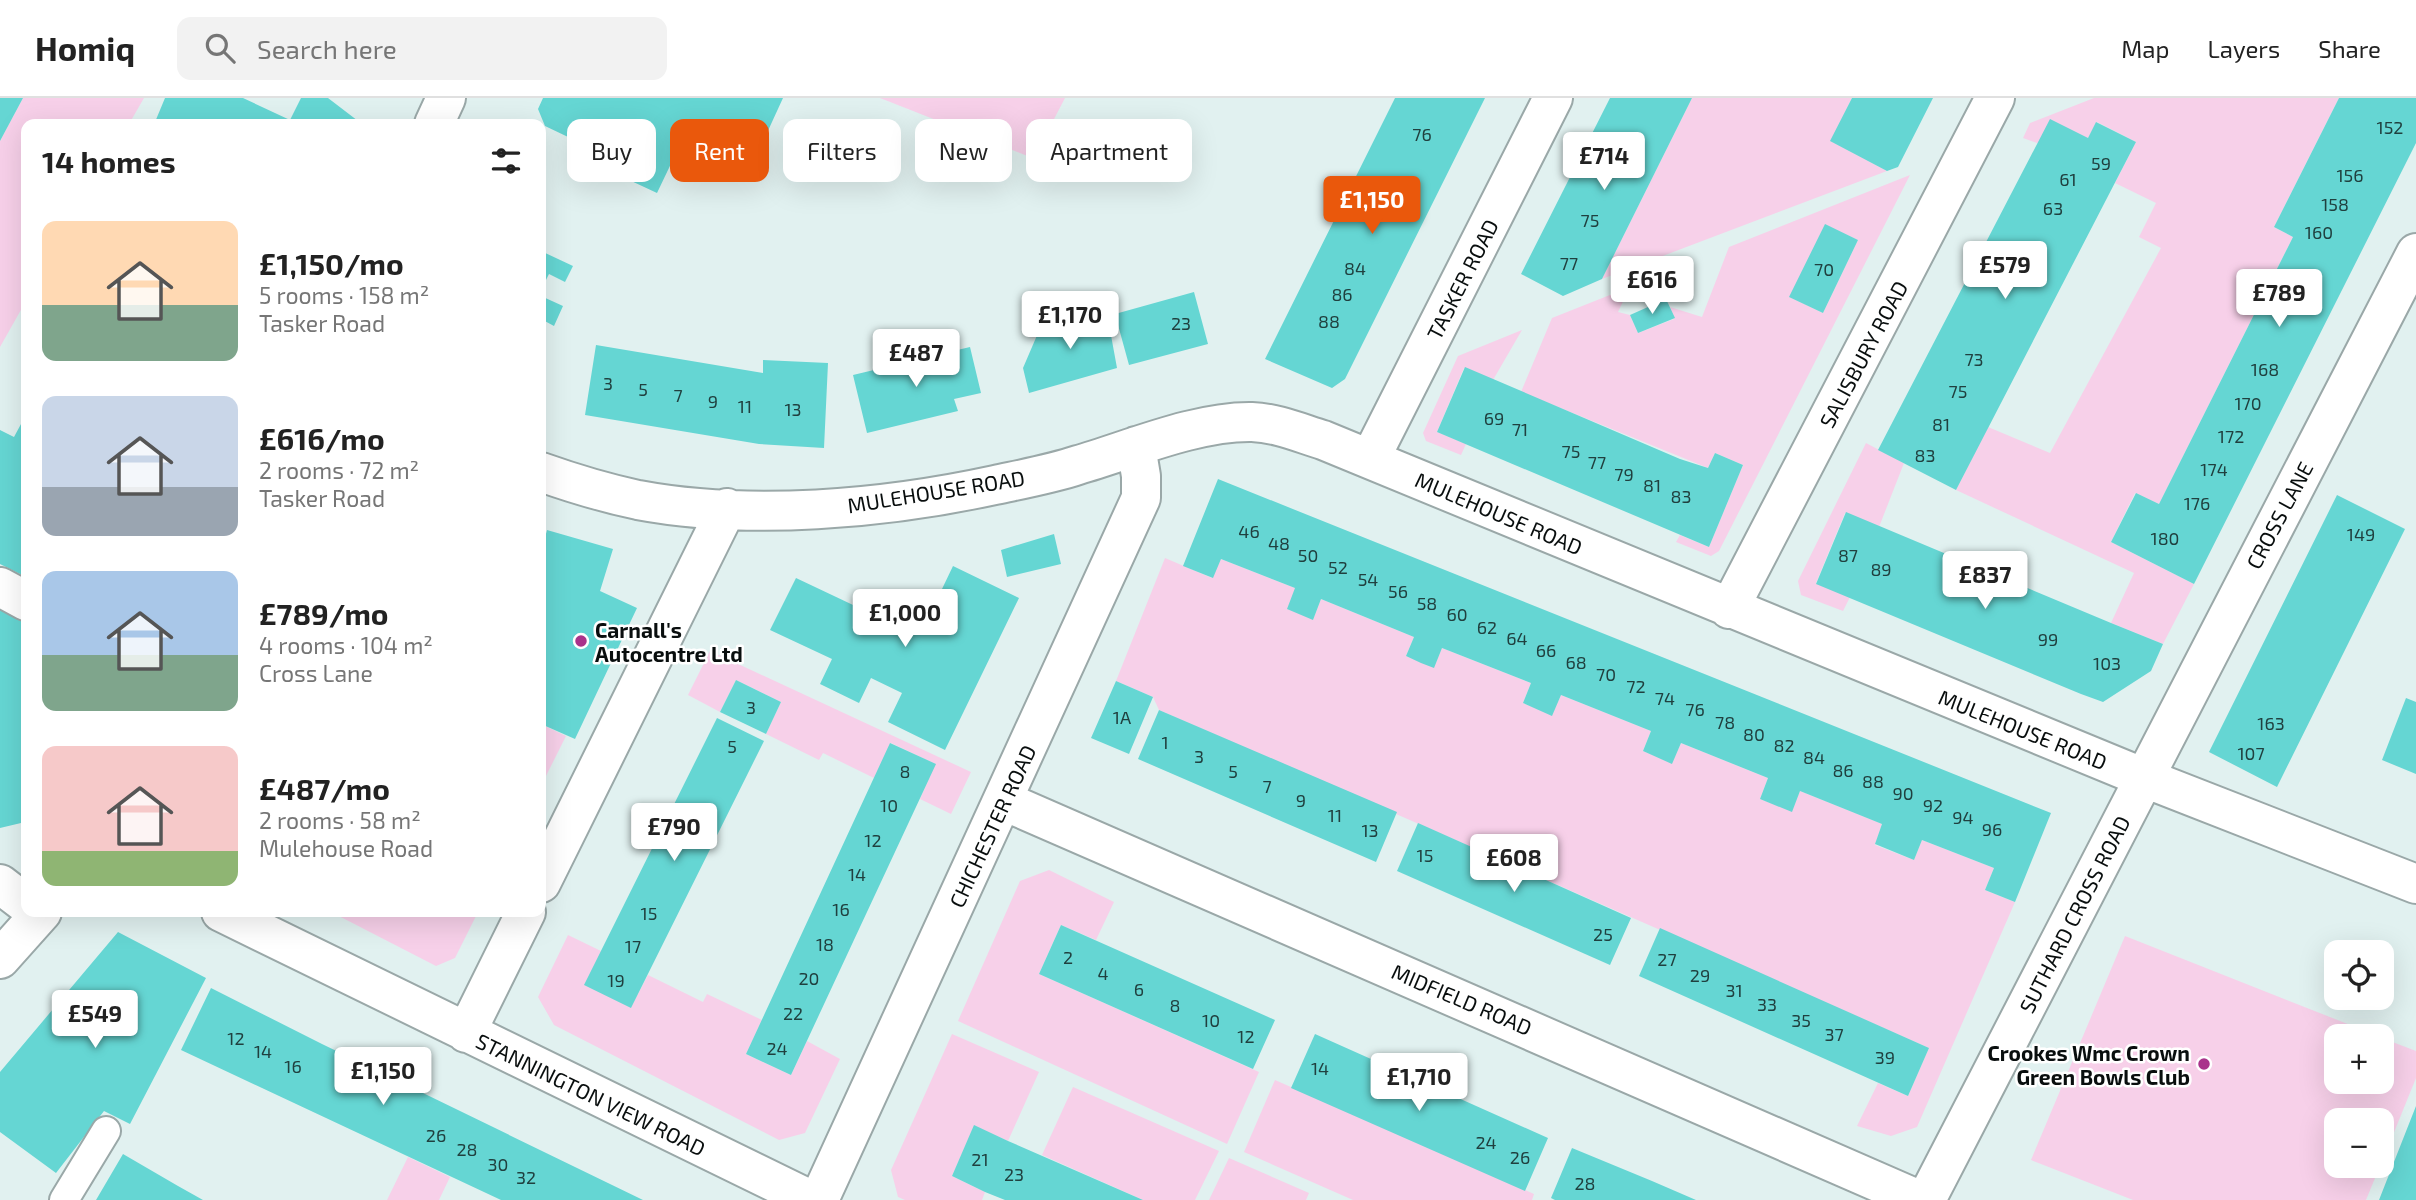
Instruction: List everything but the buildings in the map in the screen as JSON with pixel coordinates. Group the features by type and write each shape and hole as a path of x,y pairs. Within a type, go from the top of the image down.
{"street":[{"name":"TASKER ROAD","path":"1370,459 1553,98"},
{"name":"SALISBURY ROAD","path":"1729,609 1995,98"},
{"name":"CROSS LANE","path":"2142,777 2415,256"},
{"name":"MULEHOUSE ROAD","path":"546,473 637,500 727,508 858,505 976,489 1076,466 1136,446 1217,426 1251,422 1281,426 1370,459 2142,777 2416,884"},
{"name":"CHICHESTER ROAD","path":"819,1200 1141,498 1141,476 1136,446"},
{"path":"546,873 727,508"},
{"path":"0,587 21,598"},
{"name":"SUTHARD CROSS ROAD","path":"1926,1200 2129,808 2142,777"},
{"name":"MIDFIELD ROAD","path":"1003,801 1919,1200"},
{"path":"0,884 21,900"},
{"path":"0,959 31,917"},
{"name":"STANNINGTON VIEW ROAD","path":"231,917 811,1200"},
{"path":"466,1033 524,917"}],"lane":[{"path":"64,1200 106,1131"}],"shaded area":[{"path":"23,98 144,98 132,119 21,119 21,310 0,347 0,141"},
{"path":"880,98 1065,98 1054,119 1026,119 1026,155 1012,150 1012,119 933,119"},
{"path":"1692,98 1852,98 1831,141 1887,171 1602,279"},
{"path":"2094,98 2339,98 2274,227 2293,237 2159,504 2135,493 2111,542 2194,584 2163,644 2111,623 2134,573 1956,490 1988,427 2050,453 2161,248 2139,237 2156,203 2115,183 2136,142 2097,122 2088,138 2037,143 2023,138 2030,123"},
{"path":"1910,175 1719,551 1711,556 1676,542 1680,535 1709,547 1743,465 1715,453 1708,468 1521,392 1552,318 1630,287 1618,312 1630,315 1638,333 1674,319 1670,307 1702,317 1729,247","holes":["1825,225 1858,240 1823,313 1790,297"]},
{"path":"1522,330 1493,380 1464,368 1437,432 1466,444 1461,455 1426,441 1423,433 1458,356"},
{"path":"1866,443 1904,463 1879,527 1845,513 1816,583 1850,597 1843,611 1801,595 1798,581"},
{"path":"1165,558 1212,578 1221,559 1295,588 1313,620 1321,599 1414,637 1406,656 1434,667 1442,648 1531,683 1523,703 1552,715 1561,695 1651,731 1643,751 1672,763 1681,743 1768,778 1760,799 1792,811 1800,791 1875,821 1882,824 1875,845 1914,860 1922,840 1994,868 1985,890 2015,902 1917,1127 1891,1136 1857,1126 1878,1083 1908,1096 1929,1048 1159,710 1153,697 1116,681"},
{"path":"710,651 971,772 951,814 920,799 935,764 891,743 874,778 823,753 819,760 766,734 781,702 736,680 720,712 688,695"},
{"path":"546,726 566,736 546,776"},
{"path":"1049,870 1114,902 1096,940 1061,925 1039,974 1259,1072 1227,1144 958,1021 1020,881"},
{"path":"341,917 476,917 455,958 436,966"},
{"path":"568,935 601,951 631,1007 648,975 703,1002 707,994 762,1020 746,1054 791,1075 807,1041 840,1059 805,1133 779,1140 554,1025 538,997"},
{"name":"Crookes Wmc Crown Green Bowls Club","path":"2125,936 2348,1024 2324,1024 2324,1094 2394,1094 2394,1043 2416,1051 2416,1078 2394,1132 2394,1108 2324,1108 2324,1178 2375,1178 2366,1200 2133,1200 2031,1160"},
{"path":"952,1034 1039,1072 1008,1141 974,1126 952,1176 985,1192 982,1200 905,1200 898,1197 891,1170"},
{"path":"1275,1080 1534,1194 1532,1200 1353,1200 1244,1152"},
{"path":"1073,1087 1219,1151 1195,1200 1143,1200 1042,1155"},
{"path":"408,1157 450,1177 439,1200 387,1200"},
{"path":"1229,1158 1309,1193 1306,1200 1209,1200"}],"place":[{"name":"Carnall's Autocentre Ltd","path":"581,641"},
{"name":"Crookes Wmc Crown Green Bowls Club","path":"2204,1064"}]}
